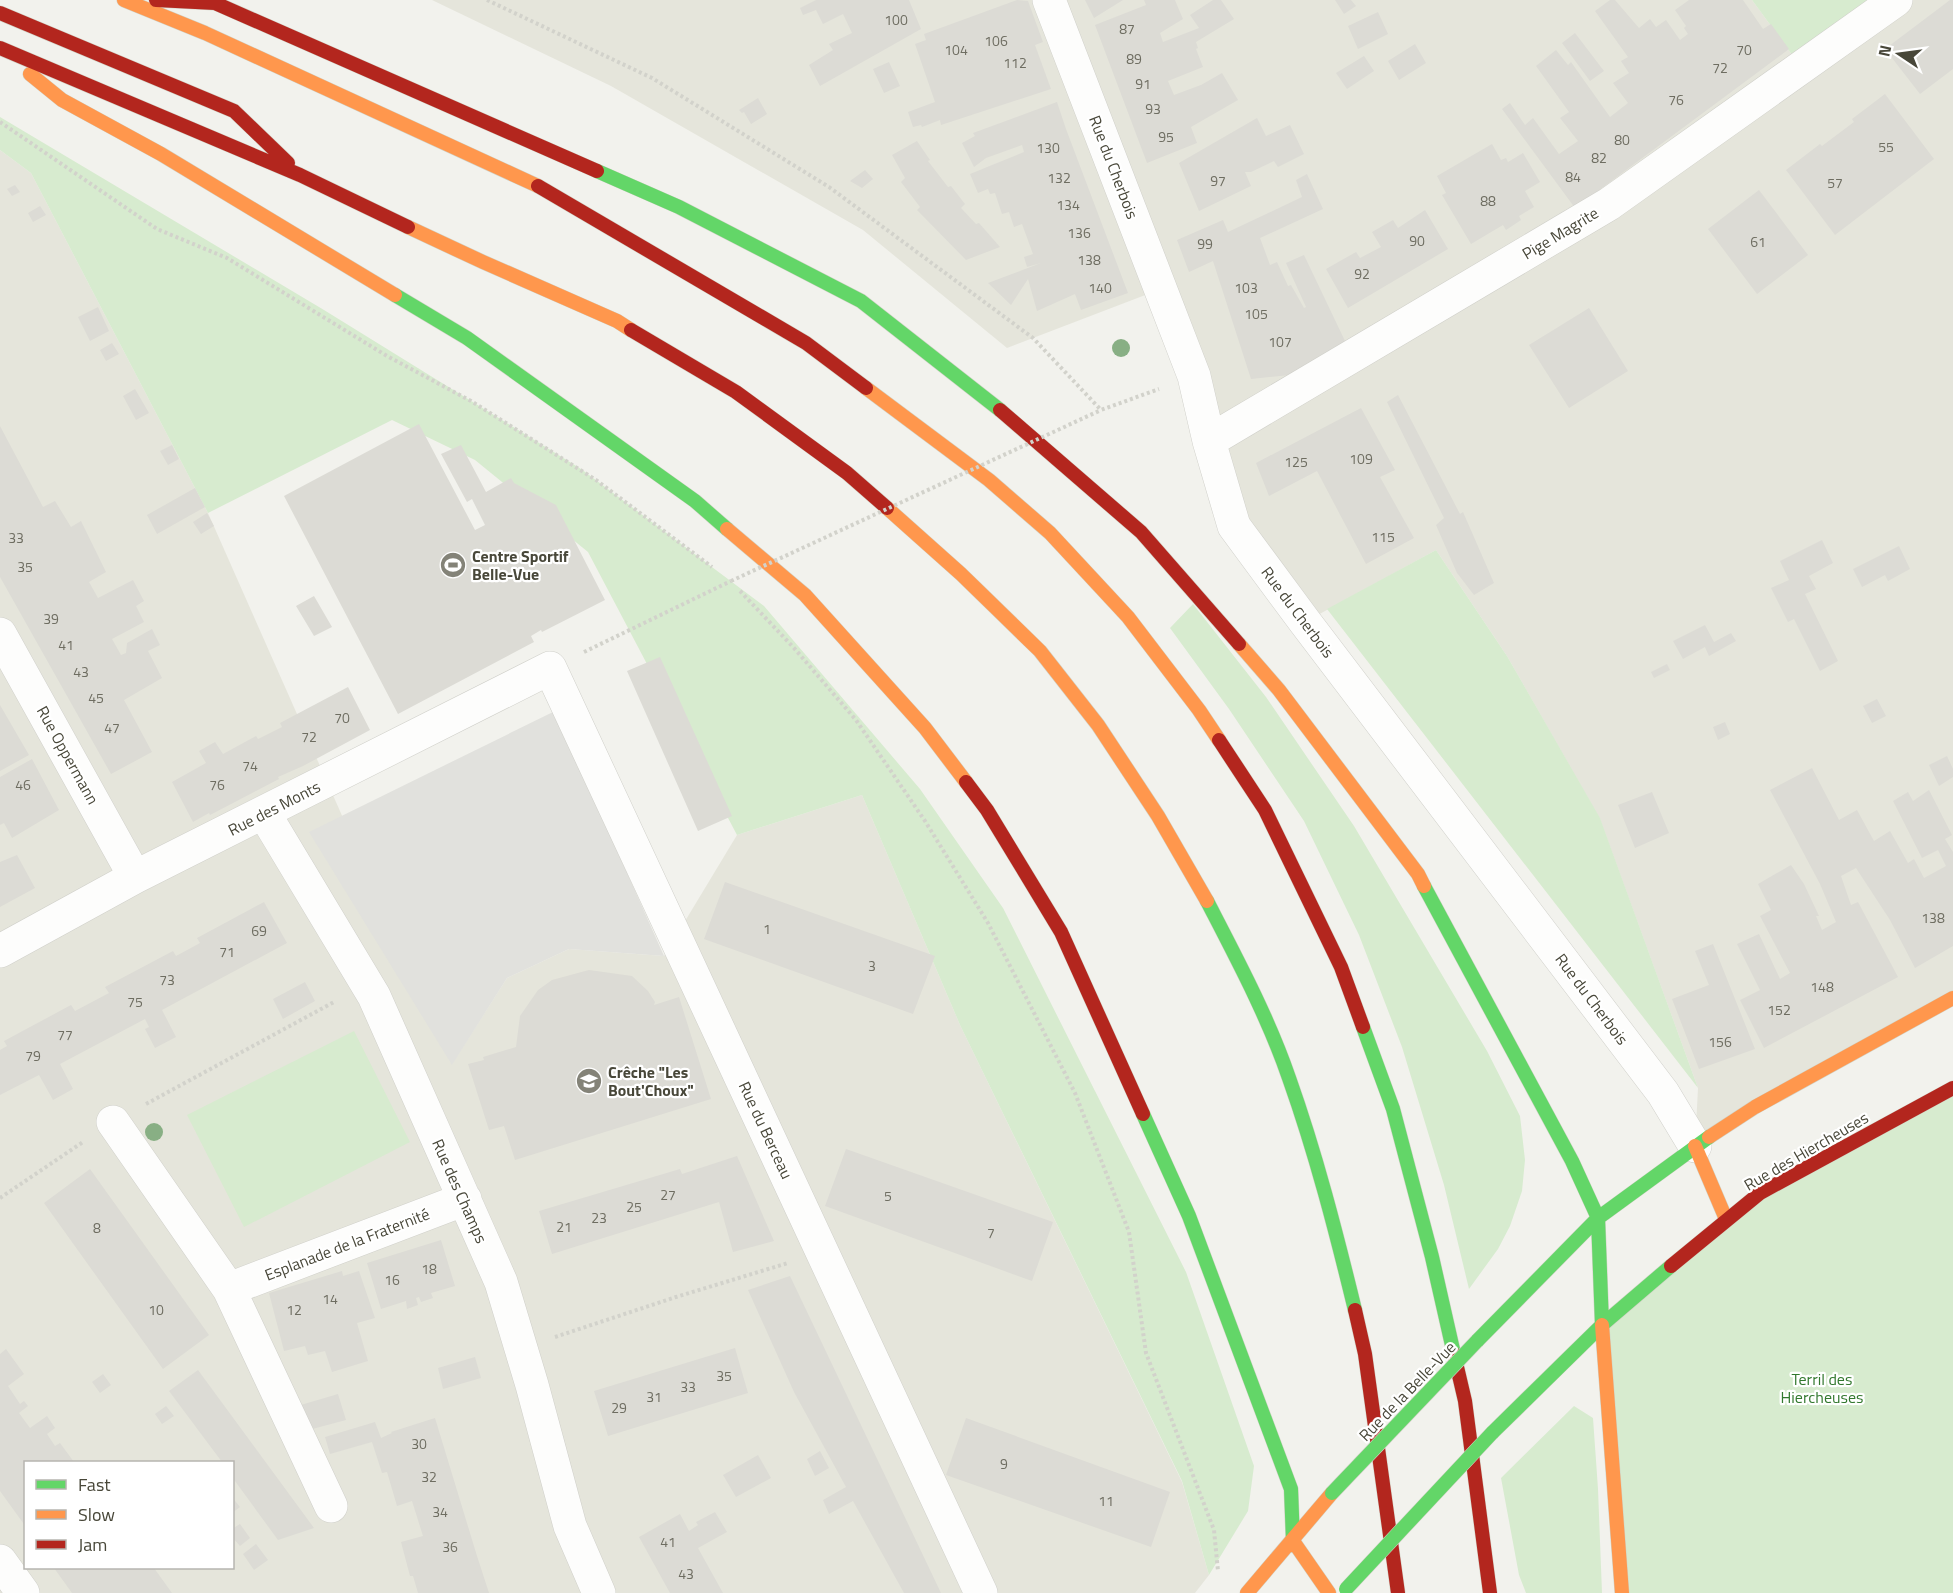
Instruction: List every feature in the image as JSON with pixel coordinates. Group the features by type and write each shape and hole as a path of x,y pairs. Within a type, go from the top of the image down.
{"main road":[{"path":"124,0 205,33 535,184 806,343 998,488 1050,533 1128,617 1199,710 1265,810 1345,978 1393,1108 1432,1257 1465,1401 1490,1593"},
{"path":"156,0 216,3 679,207 861,300 993,404 1141,532 1279,690 1418,874 1572,1161 1598,1218 1602,1325 1622,1593"},
{"path":"0,13 234,111 300,175"},
{"path":"0,49 300,175 483,262 617,321 736,392 847,472 961,574 1040,651 1098,725 1158,816 1205,897 1246,977 1289,1077 1332,1213 1365,1354 1398,1593"},
{"path":"0,49 62,100 161,154 467,338 695,501 805,595 925,728 987,810 1061,932 1189,1216 1291,1489 1293,1541 1329,1593"},
{"path":"1598,1218 1695,1146 1755,1107 1953,998"},
{"name":"Rue des Hiercheuses","path":"1602,1325 1726,1219 1760,1193 1953,1088"},
{"path":"1695,1146 1726,1219"},
{"name":"Rue de la Belle-Vue","path":"1247,1593 1332,1493 1598,1218"},
{"path":"1344,1591 1492,1433 1602,1325"}],"street":[{"name":"Rue du Cherbois","path":"1049,0 1194,376 1209,441 1234,526 1663,1093 1695,1146"},
{"name":"Pige Magrite","path":"1209,441 1609,204 1896,0"},
{"name":"Rue Oppermann","path":"0,634 135,877"},
{"name":"Rue des Monts","path":"0,951 135,877 550,668"},
{"name":"Rue du Berceau","path":"550,668 981,1593"},
{"name":"Rue des Champs","path":"264,813 374,996 501,1282 532,1385 570,1526 599,1593"},
{"path":"113,1122 229,1289 331,1506"},
{"name":"Esplanade de la Fraternité","path":"229,1289 465,1199"},
{"path":"0,1561 23,1593"}],"path":[{"path":"487,0 652,78 829,187 1033,338 1101,410"},
{"path":"0,122 157,229 226,258 387,356 471,401 596,480 713,568"},
{"path":"550,668 731,581 1101,410 1194,376"},
{"path":"722,575 731,581 794,648 856,720 925,820 988,923 1075,1093 1129,1232 1146,1353 1214,1530 1218,1572"},
{"path":"0,1197 113,1122 367,985"},
{"path":"519,1346 554,1337 758,1271"}],"shaded area":[{"path":"432,0 1752,0 1801,67 1896,0 1953,0 1953,998 1695,1146 1698,1088 1600,819 1507,656 1436,550 1305,622 1234,526 1161,289 1007,348 863,230 611,86"},
{"path":"0,150 31,173 208,513 452,1064 507,978 569,949 664,956 737,835 862,795 960,1025 1182,1482 1209,1575 1195,1593 0,1593"},
{"path":"555,711 664,956 569,949 507,978 452,1065 309,832"}],"green space":[{"path":"1752,0 1896,0 1801,67"},
{"path":"0,117 324,310 581,469 764,606 920,789 1003,908 1186,1272 1254,1466 1248,1511 1209,1575 1182,1481 960,1025 862,795 737,835 588,552 475,460 392,420 208,513 31,173 0,150"},
{"path":"1436,550 1507,656 1600,818 1698,1088 1327,609"},
{"path":"1193,604 1266,697 1354,826 1487,1051 1520,1116 1525,1160 1522,1191 1510,1226 1498,1249 1469,1289 1444,1185 1402,1047 1359,935 1304,821 1229,709 1170,628"},
{"path":"354,1031 410,1142 244,1227 187,1115"},
{"name":"Terril des Hiercheuses","path":"1953,1088 1953,1593 1622,1593 1602,1325 1726,1219"},
{"path":"1574,1406 1593,1418 1602,1593 1526,1593 1519,1575 1501,1478"}],"building":[{"path":"816,0 909,0 921,29 820,86 809,65 833,50 829,44 852,33 843,14 823,24 816,10 803,15 800,8"},
{"path":"1017,0 1028,1 1043,42 1035,45 1051,89 941,125 940,120 922,127 921,125 913,127 908,112 935,102 915,44 926,40 924,34"},
{"path":"1085,0 1123,0 1094,18"},
{"path":"1144,0 1175,0 1183,19 1160,33 1163,42 1199,28 1190,15 1213,0 1221,0 1234,19 1196,42 1198,48 1196,49 1203,67 1168,81 1174,95 1201,85 1222,73 1238,100 1191,127 1197,143 1147,163 1095,25 1146,5"},
{"path":"1335,0 1351,0 1356,6 1344,14"},
{"path":"1610,0 1615,0 1639,28 1650,19 1656,27 1666,20 1680,40 1688,34 1684,28 1686,26 1675,10 1689,0 1743,0 1763,29 1771,24 1789,49 1575,208 1502,109 1510,103 1525,125 1533,118 1559,154 1578,141 1560,118 1569,112 1536,66 1556,50 1568,65 1571,62 1610,117 1628,103 1613,83 1629,73 1621,61 1628,57 1595,11"},
{"path":"1953,0 1953,69 1920,94 1885,49"},
{"path":"1378,12 1388,34 1358,49 1348,26"},
{"path":"1575,33 1604,71 1590,81 1562,43"},
{"path":"1415,44 1426,63 1399,80 1388,61"},
{"path":"1364,56 1374,71 1347,89 1336,73"},
{"path":"889,62 900,86 884,93 873,69"},
{"path":"1885,94 1934,159 1835,235 1786,170 1854,122 1852,119"},
{"path":"758,98 767,114 751,124 744,112 739,110"},
{"path":"1057,102 1128,293 1081,310 1075,294 1037,311 1028,279 1011,305 988,283 1041,263 1027,267 1024,257 1033,254 1022,224 1014,227 1009,212 1002,214 995,193 990,194 988,189 978,193 970,174 1024,152 1022,145 986,158 974,167 962,143 975,136 973,133"},
{"path":"1257,118 1266,136 1290,125 1304,154 1278,167 1274,161 1251,172 1245,172 1251,186 1199,211 1179,163"},
{"path":"917,141 930,160 928,161 965,204 961,208 976,224 979,223 1000,247 966,260 917,210 920,207 901,182 905,178 892,155"},
{"path":"1492,144 1501,160 1506,158 1508,162 1523,153 1540,182 1525,191 1534,207 1519,216 1521,220 1506,230 1503,225 1471,244 1442,195 1446,193 1437,176"},
{"path":"865,170 873,179 862,188 850,181"},
{"path":"1307,174 1323,209 1260,238 1270,265 1277,262 1288,286 1291,285 1304,308 1306,307 1286,263 1304,255 1345,341 1300,374 1251,379 1213,261 1189,272 1177,240 1223,220 1228,232 1302,197 1296,180"},
{"path":"15,185 20,192 12,196 7,189"},
{"path":"1759,190 1808,255 1757,294 1708,229"},
{"path":"40,206 46,215 33,222 28,213"},
{"path":"1425,210 1448,249 1348,308 1326,269 1356,252 1360,258 1381,247 1372,232 1393,220 1398,228"},
{"path":"98,307 109,331 90,341 78,317"},
{"path":"1589,308 1628,371 1569,408 1529,345"},
{"path":"112,343 119,354 106,361 100,350"},
{"path":"135,389 149,413 136,420 123,396"},
{"path":"1398,395 1460,514 1463,512 1494,583 1474,595 1457,573 1436,525 1444,518 1387,402"},
{"path":"1361,408 1395,470 1380,477 1414,538 1366,564 1317,471 1269,496 1256,463"},
{"name":"Centre Sportif Belle-Vue","path":"419,424 475,530 485,525 472,499 467,502 441,454 461,445 486,492 511,478 514,483 556,505 605,600 542,632 541,630 531,636 534,642 398,714 284,496"},
{"path":"0,426 43,507 55,501 71,527 81,521 106,572 89,582 98,598 133,580 144,601 136,606 144,622 112,639 121,655 126,653 127,643 152,629 160,645 148,651 162,678 124,700 152,752 111,774 0,577"},
{"path":"172,445 179,459 168,465 160,451"},
{"path":"195,488 205,507 157,534 147,515"},
{"path":"207,513 214,526 201,534 193,522"},
{"path":"1822,540 1833,563 1809,576 1816,589 1805,594 1838,661 1820,671 1794,619 1788,622 1771,588 1789,580 1780,561"},
{"path":"1899,546 1910,569 1888,581 1885,575 1862,587 1853,569"},
{"path":"314,596 332,627 314,636 296,606"},
{"path":"1705,625 1714,642 1731,633 1736,641 1709,656 1705,647 1683,659 1673,641"},
{"path":"660,657 732,816 698,831 627,671"},
{"path":"1667,664 1670,670 1654,678 1651,672"},
{"path":"348,687 370,730 193,822 172,782 206,763 199,751 215,742 223,754 256,736 258,739 282,727 280,723"},
{"path":"1877,699 1886,716 1872,723 1863,706"},
{"path":"0,705 29,755 0,771"},
{"path":"1725,722 1730,734 1718,740 1713,727"},
{"path":"1947,756 1953,769 1953,777 1939,786 1929,765"},
{"path":"32,759 59,810 12,838 4,823 0,825 0,777"},
{"path":"1812,768 1839,820 1857,810 1874,841 1890,831 1908,863 1914,859 1924,878 1946,866 1938,850 1922,858 1893,801 1908,792 1913,801 1929,790 1952,835 1945,839 1953,852 1953,946 1915,968 1890,920 1856,868 1841,876 1851,905 1858,902 1898,977 1764,1048 1740,1000 1760,990 1737,944 1759,934 1780,979 1790,973 1760,916 1771,910 1758,884 1791,865 1804,884 1819,916 1816,916 1822,930 1836,922 1820,884 1770,790"},
{"path":"1652,792 1669,833 1635,848 1618,805"},
{"path":"17,855 35,888 0,907 0,862"},
{"path":"725,882 935,956 913,1014 704,939"},
{"path":"264,902 287,943 162,1010 176,1037 155,1048 145,1029 149,1027 145,1019 60,1064 73,1089 53,1100 39,1075 0,1095 0,1050 7,1046 4,1041 71,1005 75,1011 109,993 105,987 173,951 176,956 200,943 197,938"},
{"path":"1713,944 1755,1049 1699,1069 1672,999 1709,985 1695,951"},
{"name":"Crêche \"Les Bout'Choux\"","path":"589,970 632,976 648,991 655,1002 654,1005 679,997 711,1099 515,1160 504,1126 489,1130 468,1064 516,1047 520,1016 538,990 552,980"},
{"path":"305,982 315,1001 283,1019 273,999"},
{"path":"846,1149 1053,1222 1032,1281 825,1206"},
{"path":"737,1156 774,1241 733,1252 719,1202 552,1254 539,1211 680,1169 682,1174"},
{"path":"90,1169 209,1335 163,1369 44,1203"},
{"path":"441,1240 455,1286 431,1293 433,1298 421,1302 419,1297 416,1298 418,1305 407,1309 406,1301 381,1309 367,1263"},
{"path":"342,1271 343,1276 359,1271 375,1318 357,1323 368,1361 332,1372 325,1351 308,1355 305,1346 284,1351 269,1293"},
{"path":"790,1276 941,1593 904,1593 853,1501 829,1514 823,1500 846,1487 794,1392 748,1290"},
{"path":"735,1348 748,1393 608,1436 594,1391"},
{"path":"6,1349 24,1374 8,1386 20,1404 24,1401 28,1406 19,1413 30,1428 47,1416 55,1428 47,1434 55,1446 60,1443 73,1461 24,1461 24,1524 0,1491 0,1354"},
{"path":"475,1357 481,1378 443,1389 438,1368"},
{"path":"198,1370 314,1528 278,1540 234,1480 234,1461 221,1461 169,1391"},
{"path":"103,1374 111,1385 100,1393 92,1382"},
{"path":"338,1394 346,1420 301,1432 294,1407"},
{"path":"166,1406 174,1416 162,1424 155,1414"},
{"path":"435,1418 489,1593 418,1593 413,1576 410,1576 401,1542 423,1536 412,1501 397,1506 387,1472 382,1473 372,1442 330,1454 325,1437 375,1422 381,1438 391,1432"},
{"path":"966,1418 1170,1492 1151,1547 946,1475"},
{"path":"820,1451 829,1468 815,1476 807,1459"},
{"path":"758,1455 771,1478 736,1497 723,1475"},
{"path":"234,1500 240,1507 234,1512"},
{"path":"715,1512 727,1532 698,1548 723,1593 670,1593 639,1537 680,1514 689,1531 698,1525 696,1522"},
{"path":"240,1524 250,1538 240,1546 234,1539 234,1528"},
{"path":"256,1544 268,1560 254,1570 243,1554"},
{"path":"55,1569 155,1569 172,1593 72,1593"}],"traffic: fast":[{"path":"597,171 679,207 861,301 1000,410"},
{"path":"395,295 467,338 695,501 727,529"},
{"path":"1424,886 1572,1161 1598,1218"},
{"path":"1207,901 1241,966 1281,1055 1325,1193 1355,1310"},
{"path":"1363,1027 1393,1109 1432,1257 1454,1354"},
{"path":"1143,1114 1189,1216 1291,1489 1293,1541"},
{"path":"1477,1341 1598,1218 1709,1137"},
{"path":"1598,1218 1602,1325"},
{"path":"1492,1433 1602,1325 1671,1266"},
{"path":"1332,1493 1477,1341"},
{"path":"1346,1589 1492,1433"}],"traffic: slow":[{"path":"124,0 205,33 538,186"},
{"path":"30,74 62,100 161,154 395,295"},
{"path":"408,227 617,321 631,330"},
{"path":"866,388 989,480 1050,533 1128,617 1219,740"},
{"path":"887,508 961,574 1040,651 1098,725 1158,816 1207,901"},
{"path":"727,529 805,595 925,728 966,782"},
{"path":"1239,644 1279,690 1418,874 1424,886"},
{"path":"1709,1137 1755,1107 1953,998"},
{"path":"1695,1146 1726,1219"},
{"path":"1602,1325 1622,1593"},
{"path":"1247,1593 1332,1493"},
{"path":"1293,1541 1329,1593"}],"traffic: jam":[{"path":"156,0 215,3 597,171"},
{"path":"0,13 234,111 288,163"},
{"path":"0,48 300,175 408,227"},
{"path":"538,186 806,343 866,388"},
{"path":"631,330 736,392 847,473 887,508"},
{"path":"1000,410 1141,532 1239,644"},
{"path":"1219,740 1265,810 1341,967 1363,1027"},
{"path":"966,782 987,810 1061,932 1143,1114"},
{"path":"1671,1266 1760,1193 1953,1088"},
{"path":"1355,1310 1365,1354 1398,1593"},
{"path":"1454,1354 1465,1401 1490,1593"}],"place":[{"name":"Centre Sportif Belle-Vue","path":"453,565"},
{"name":"Crêche \"Les Bout'Choux\"","path":"589,1081"}]}
